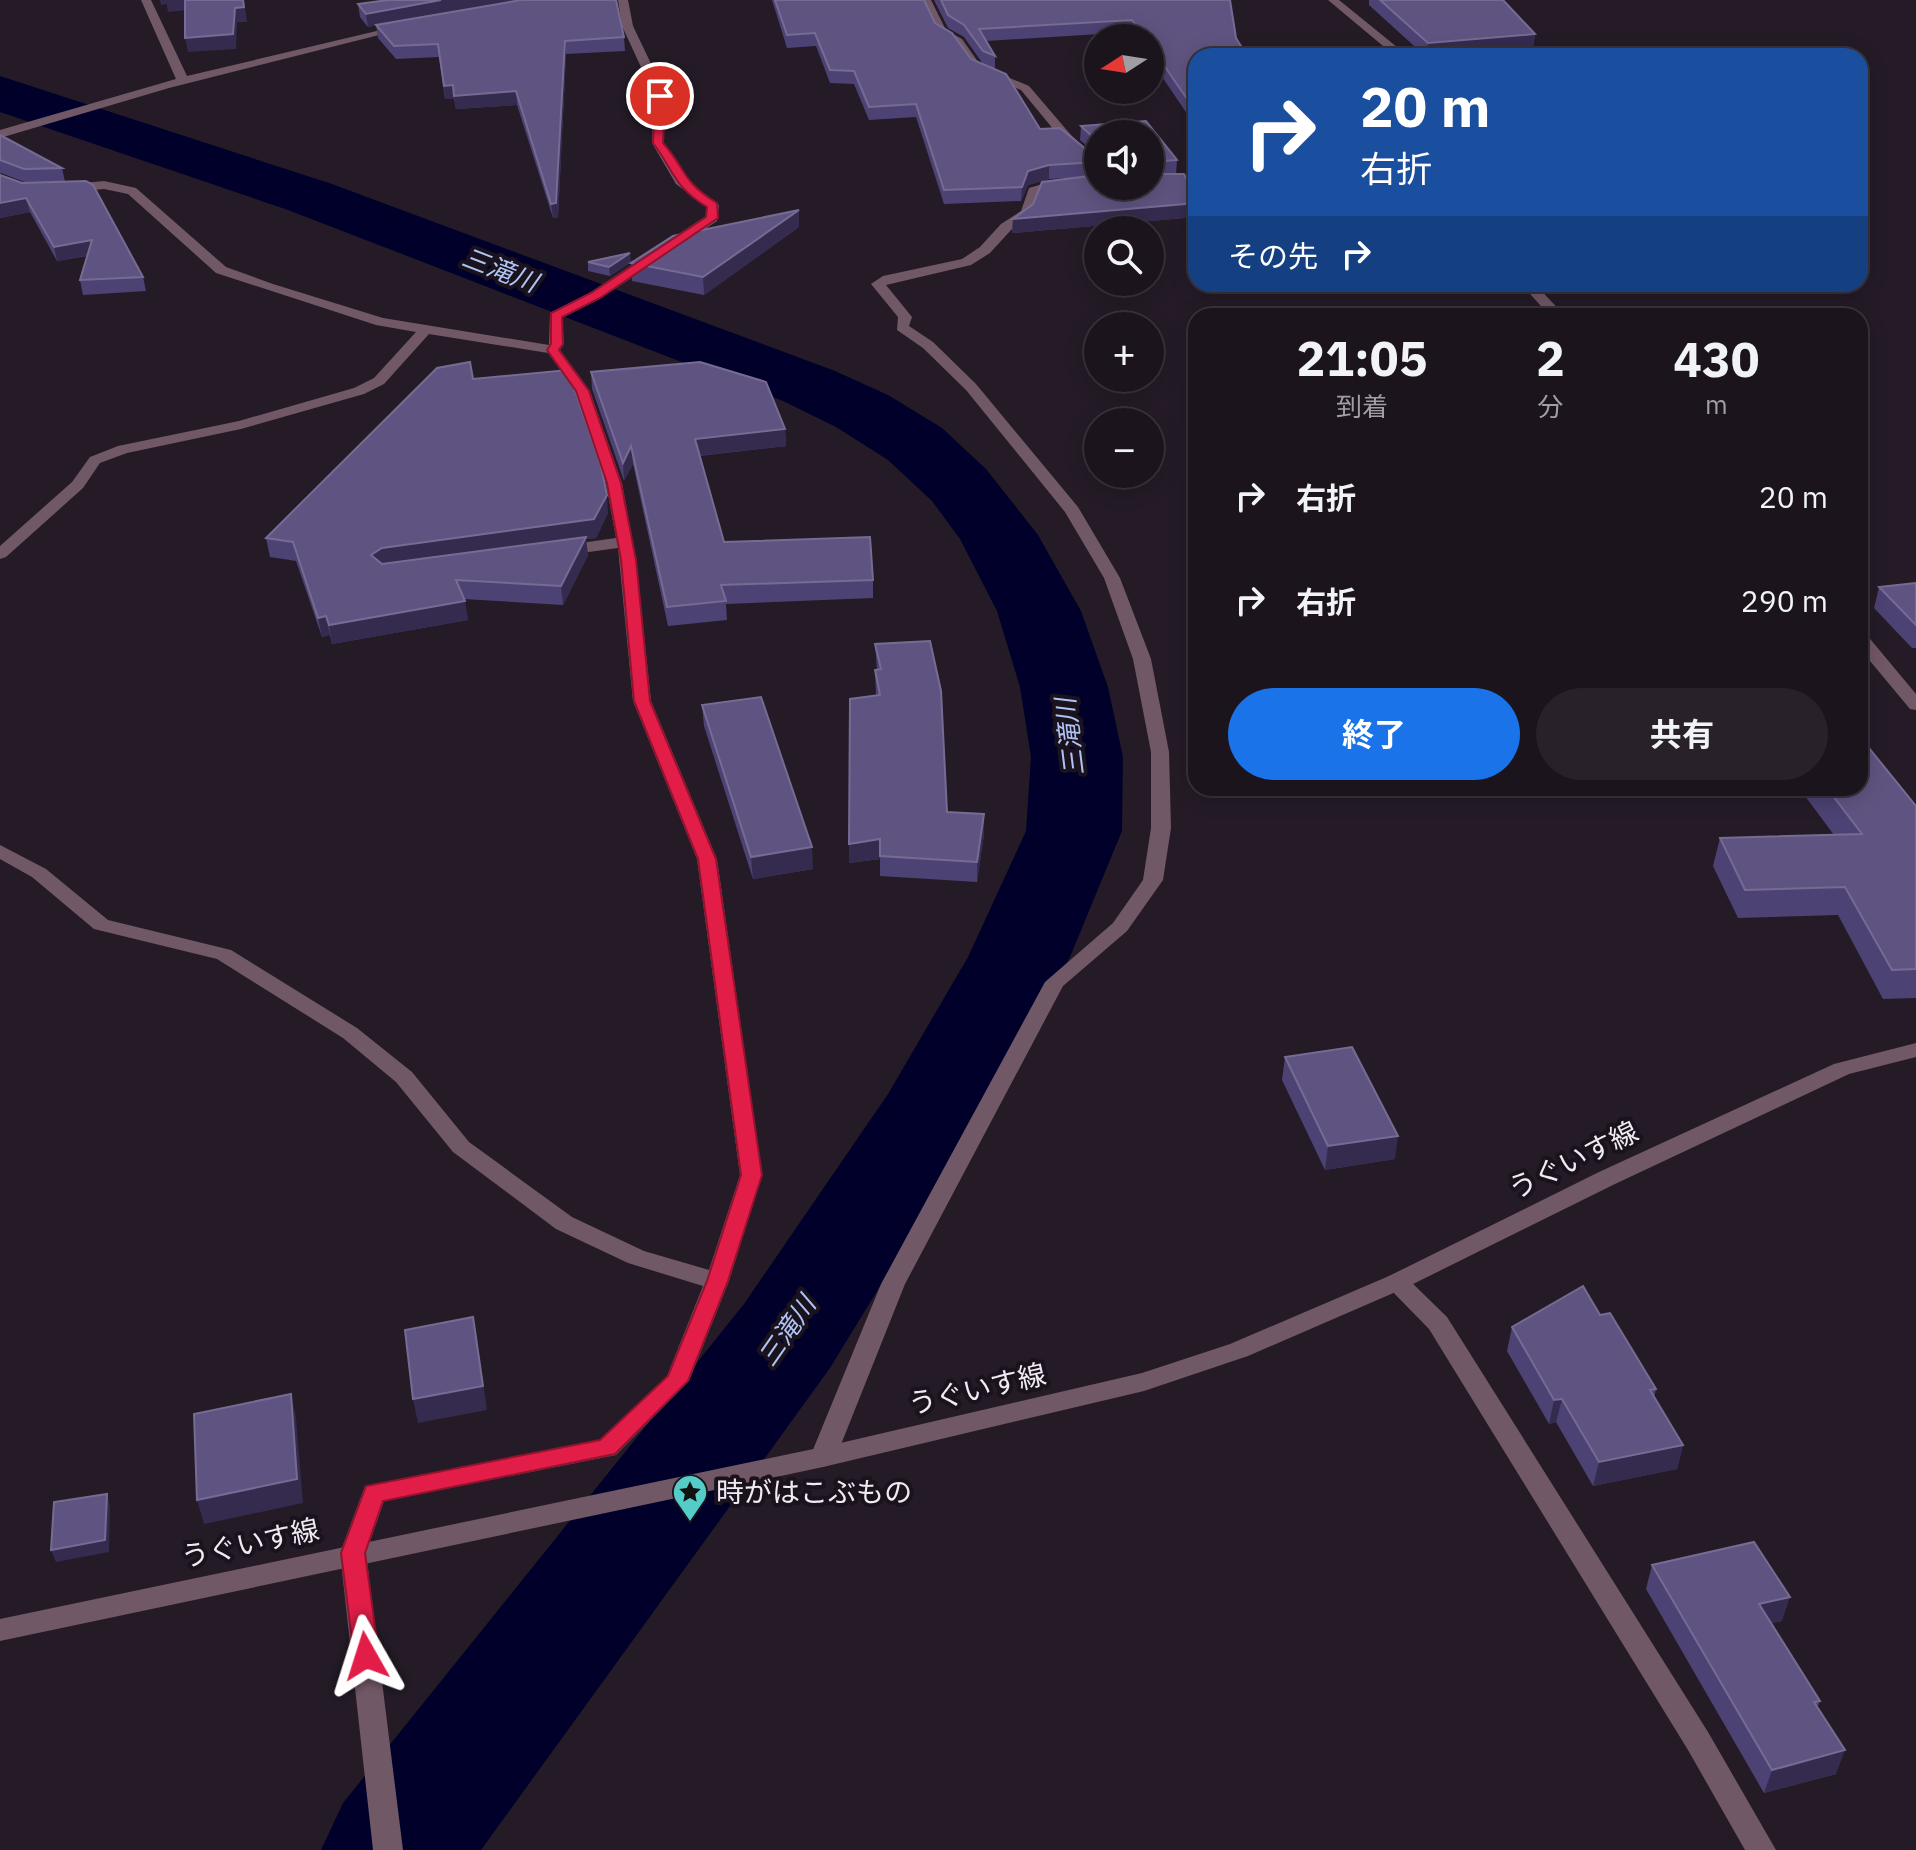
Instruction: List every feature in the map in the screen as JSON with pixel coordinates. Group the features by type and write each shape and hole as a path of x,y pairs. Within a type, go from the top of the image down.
{"street":[{"path":"146,0 183,81"},
{"path":"553,350 557,344 555,316 596,295 712,218 713,205 693,194 677,177 670,157 658,143 660,96 633,42 623,15 623,0"},
{"path":"926,0 942,32 958,41 977,68 1025,88 1084,153"},
{"path":"1333,0 1392,48"},
{"path":"0,134 183,81 416,25"},
{"path":"1164,181 1188,180"},
{"path":"823,1457 893,1284 1055,982 1120,927 1153,880 1161,828 1160,752 1142,659 1112,578 1072,510 971,387 928,345 902,327 905,317 878,284 888,279 966,262 985,250 1006,227 1027,213 1033,191 1049,186 1084,184"},
{"path":"50,189 122,187 142,200 221,270 366,317 424,331 553,350 583,391 614,483 625,542 642,701 707,859 746,1119 751,1175 717,1281 677,1381 607,1448 374,1493 353,1553 388,1850"},
{"path":"1536,292 1550,308"},
{"path":"0,554 78,485 95,460 123,449 241,425 359,391 379,381 424,331"},
{"path":"535,554 625,542"},
{"path":"1868,648 1916,705"},
{"path":"0,851 39,873 101,925 224,954 350,1033 404,1077 461,1147 564,1223 636,1257 717,1281"},
{"name":"うぐいす線","path":"0,1630 353,1553 823,1457 1144,1382 1239,1350 1397,1282 1607,1178 1842,1069 1916,1050"},
{"path":"1397,1282 1438,1323 1698,1741 1761,1850"}],"building":[{"path":"185,0 243,0 244,7 235,8 233,34 185,38"},
{"path":"388,0 441,0 366,14 358,4"},
{"path":"521,0 616,0 624,37 565,41 556,203 551,204 516,91 454,96 453,85 444,86 438,44 394,46 376,25"},
{"path":"775,0 924,0 935,23 952,33 971,59 1006,74 1040,129 1060,128 1084,148 1084,163 1049,165 1028,171 1022,187 944,190 916,104 869,107 854,71 830,70 815,33 787,35"},
{"path":"941,0 1230,0 1236,38 1242,48 1188,48 1188,100 1164,65 1164,24 1135,24 1132,20 979,29 995,56 983,51 964,25 948,15"},
{"path":"1380,0 1503,0 1535,34 1428,43"},
{"path":"0,135 62,168 24,169 0,160"},
{"path":"1164,144 1177,160 1164,161"},
{"path":"1164,174 1184,174 1188,182 1188,204 1013,219 1033,204 1042,182 1084,177 1084,200 1164,200"},
{"path":"0,175 22,183 86,181 93,185 143,277 80,280 92,240 54,247 26,198 0,203"},
{"path":"799,210 703,277 631,263 673,236"},
{"path":"630,253 609,267 588,262"},
{"path":"470,362 473,379 568,370 601,466 607,495 594,519 382,548 371,555 382,564 586,537 561,586 456,580 465,601 329,625 326,616 318,618 293,542 266,538 437,368"},
{"path":"700,362 766,382 785,429 695,439 724,542 870,537 873,580 721,585 726,601 667,607 631,446 623,463 591,372"},
{"path":"1916,583 1916,625 1879,587"},
{"path":"930,641 941,691 947,812 984,814 977,862 880,856 880,839 849,844 850,699 880,695 875,670 881,669 875,644"},
{"path":"761,697 812,847 751,857 702,705"},
{"path":"1868,747 1916,806 1916,969 1892,970 1845,887 1745,890 1720,838 1862,834 1833,796 1868,796"},
{"path":"1352,1047 1398,1136 1328,1146 1285,1057"},
{"path":"1583,1286 1600,1315 1610,1313 1656,1389 1650,1390 1683,1445 1599,1462 1562,1399 1554,1400 1512,1327"},
{"path":"473,1317 483,1386 413,1399 405,1330"},
{"path":"291,1394 297,1479 197,1500 194,1414"},
{"path":"107,1494 105,1540 51,1550 54,1502"},
{"path":"1754,1542 1790,1597 1759,1604 1820,1701 1814,1702 1845,1750 1772,1770 1652,1565"}],"waterway":[{"name":"三滝川","path":"0,93 310,197 809,386 862,411 915,444 959,485 998,535 1039,611 1064,687 1077,757 1074,831 1019,957 931,1113 787,1336 395,1850"}],"place":[{"name":"時がはこぶもの","path":"690,1523"}],"route":[{"path":"366,1656 353,1553 374,1493 607,1448 677,1381 717,1281 751,1175 746,1119 707,859 642,701 628,560 614,483 583,391 553,350 557,344 555,316 596,295 712,218 713,205 693,194 677,177 670,157 658,143 660,96"}]}
